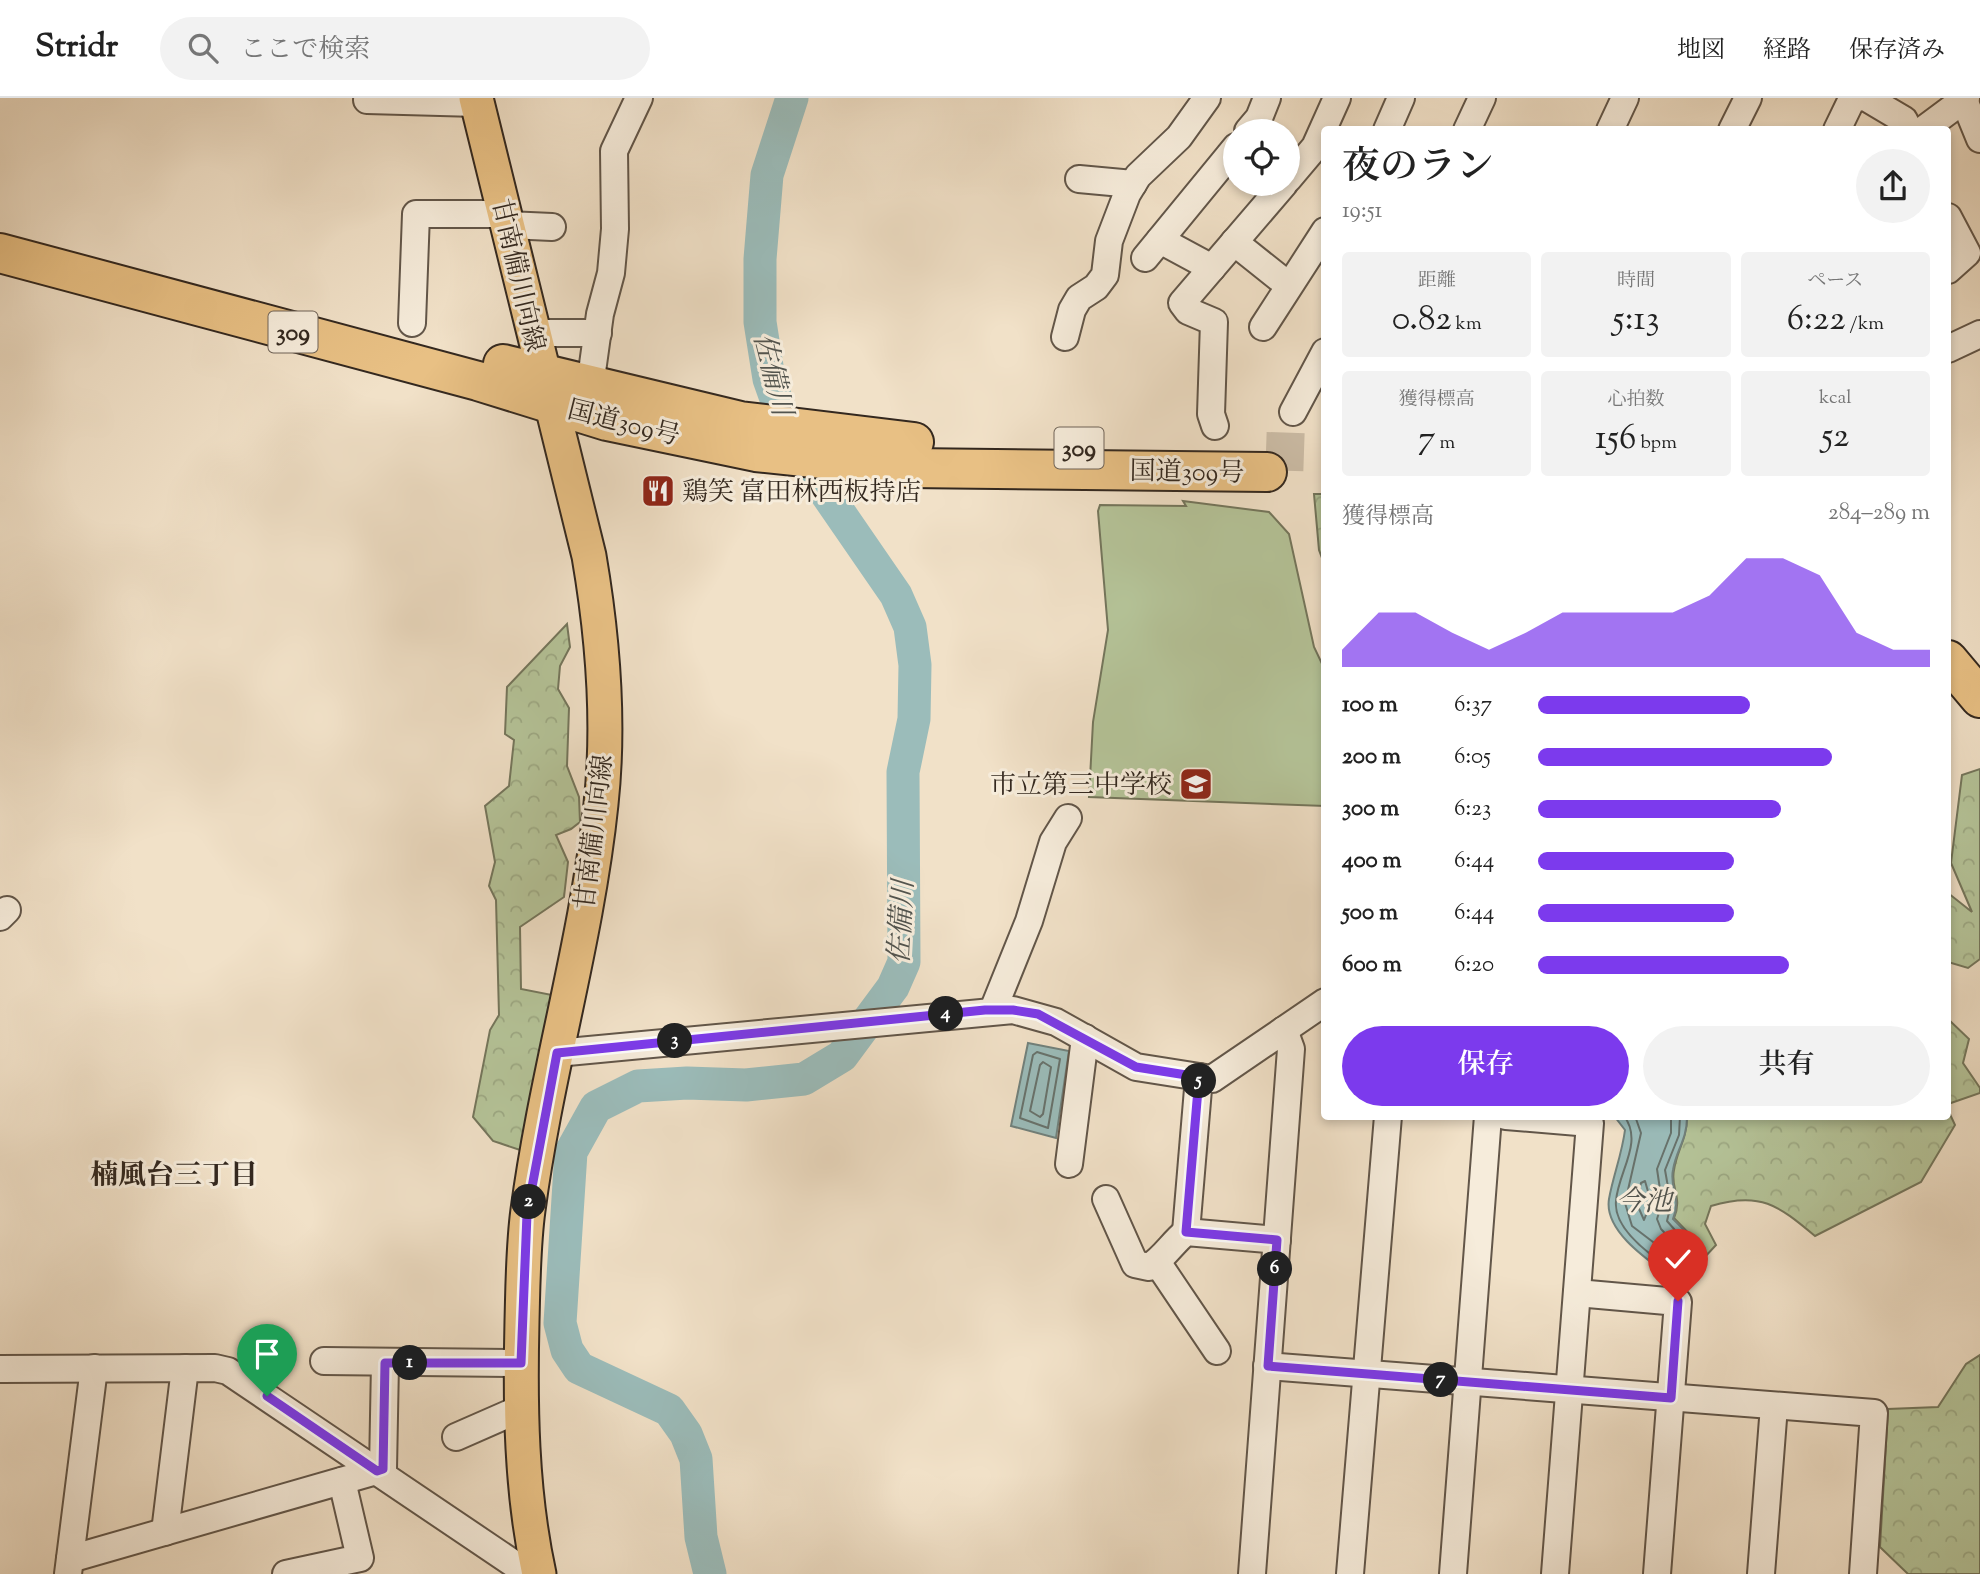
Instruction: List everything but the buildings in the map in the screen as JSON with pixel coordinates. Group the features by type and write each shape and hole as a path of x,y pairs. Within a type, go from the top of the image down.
{"highway":[{"name":"国道309号","path":"0,230 547,388 607,421 696,426"},
{"name":"国道309号","path":"0,253 547,388 590,386 696,426 803,459 901,455 1266,461"},
{"path":"1951,632 1980,663"},
{"path":"1951,664 1980,698"}],"main road":[{"name":"甘南備川向線","path":"476,101 594,587 603,658 604,729 595,848 527,1214 521,1363 522,1408 527,1485 538,1571"}],"street":[{"path":"590,386 597,333 612,262 614,151 639,98"},
{"path":"1065,337 1072,310 1079,298 1096,287 1105,275 1109,242 1133,184 1179,137 1208,98"},
{"path":"1258,119 1268,98"},
{"path":"1324,126 1336,98"},
{"path":"1389,126 1401,98"},
{"path":"1469,126 1482,98"},
{"path":"1612,126 1625,98"},
{"path":"1734,126 1748,98"},
{"path":"1839,126 1851,101 1857,98"},
{"path":"1867,98 1904,120 1907,126"},
{"path":"1928,126 1965,99 1980,139"},
{"path":"367,100 476,101"},
{"path":"1300,165 1315,147 1321,133"},
{"path":"1212,268 1152,249 1223,163"},
{"path":"1079,179 1133,184"},
{"path":"1215,426 1211,414 1214,322 1188,311 1182,303 1274,196"},
{"path":"412,323 416,214 506,220 552,227"},
{"path":"1951,223 1967,253 1951,267"},
{"path":"1263,327 1321,238"},
{"path":"1234,242 1288,285"},
{"path":"532,333 597,333"},
{"path":"1951,348 1980,334"},
{"path":"1293,412 1317,385"},
{"path":"993,1010 1029,921 1053,842 1068,818"},
{"path":"557,1053 993,1010 1038,1014 1136,1067 1212,1079 1321,1005"},
{"path":"1252,1574 1291,1049 1284,1030"},
{"path":"1069,1164 1085,1038"},
{"path":"1186,1232 1199,1077"},
{"path":"1350,1574 1388,1120"},
{"path":"1453,1574 1488,1120"},
{"path":"1554,1120 1590,1123 1555,1574"},
{"path":"1106,1199 1135,1264 1149,1267 1157,1262 1170,1244 1186,1232 1277,1240"},
{"path":"1157,1262 1217,1351"},
{"path":"1577,1293 1678,1301 1657,1574"},
{"path":"324,1361 521,1363"},
{"path":"94,1368 69,1566 165,1532 383,1469 385,1363"},
{"path":"1268,1366 1874,1413 1863,1574"},
{"path":"165,1532 185,1368"},
{"path":"0,1369 185,1368 228,1371 523,1570 538,1571"},
{"path":"1761,1574 1774,1406"},
{"path":"456,1437 522,1408"},
{"path":"286,1574 360,1558 342,1481"}],"green space":[{"path":"1314,494 1321,494 1321,555"},
{"path":"1183,501 1269,512 1289,534 1314,647 1321,662 1321,806 1089,797 1093,722 1108,630 1098,511 1100,505 1186,506"},
{"path":"567,624 570,647 560,666 558,689 569,708 567,766 579,797 580,822 556,835 568,862 564,897 520,927 521,989 552,995 549,1053 520,1150 493,1141 473,1117 490,1030 499,1015 496,900 489,886 495,862 485,806 509,786 514,740 505,734 507,687"},
{"path":"1980,769 1980,959 1968,968 1951,963 1951,895 1972,912 1951,863 1962,775"},
{"path":"1951,1022 1969,1039 1963,1063 1980,1088 1980,1093 1951,1103"},
{"path":"1951,1116 1955,1125 1921,1182 1815,1236 1790,1216 1767,1204 1743,1200 1711,1206 1705,1224 1716,1245 1704,1258 1695,1257 1699,1244 1674,1218 1677,1198 1673,1176 1687,1120 1951,1120"},
{"path":"1980,1355 1980,1574 1908,1574 1880,1547 1888,1409 1938,1407 1966,1364"}],"water":[{"path":"1028,1043 1069,1051 1056,1138 1011,1126"},
{"name":"今池","path":"1617,1120 1687,1120 1672,1176 1676,1199 1673,1219 1698,1244 1683,1286 1647,1260 1623,1237 1609,1212 1609,1199 1625,1130"}],"waterway":[{"name":"佐備川","path":"710,1574 701,1537 696,1459 686,1434 669,1410 579,1368 567,1350 560,1323 571,1152 596,1107 638,1086 687,1083 746,1085 804,1079 842,1056 893,987 904,962 903,772 914,719 915,665 910,627 896,595 792,444 769,379 760,322 760,259 767,175 792,98"}],"tunnel":[{"path":"1266,451 1321,453"}],"place":[{"name":"鶏笑 富田林西板持店","path":"658,491"},
{"name":"市立第三中学校","path":"1196,784"}],"district":[{"name":"楠風台三丁目","path":"174,1174"}],"route":[{"path":"267,1396 377,1471 383,1469 385,1363 521,1363 527,1214 557,1053 985,1010 1013,1010 1038,1014 1136,1067 1199,1077 1186,1232 1277,1240 1268,1366 1671,1398 1678,1301"}]}
